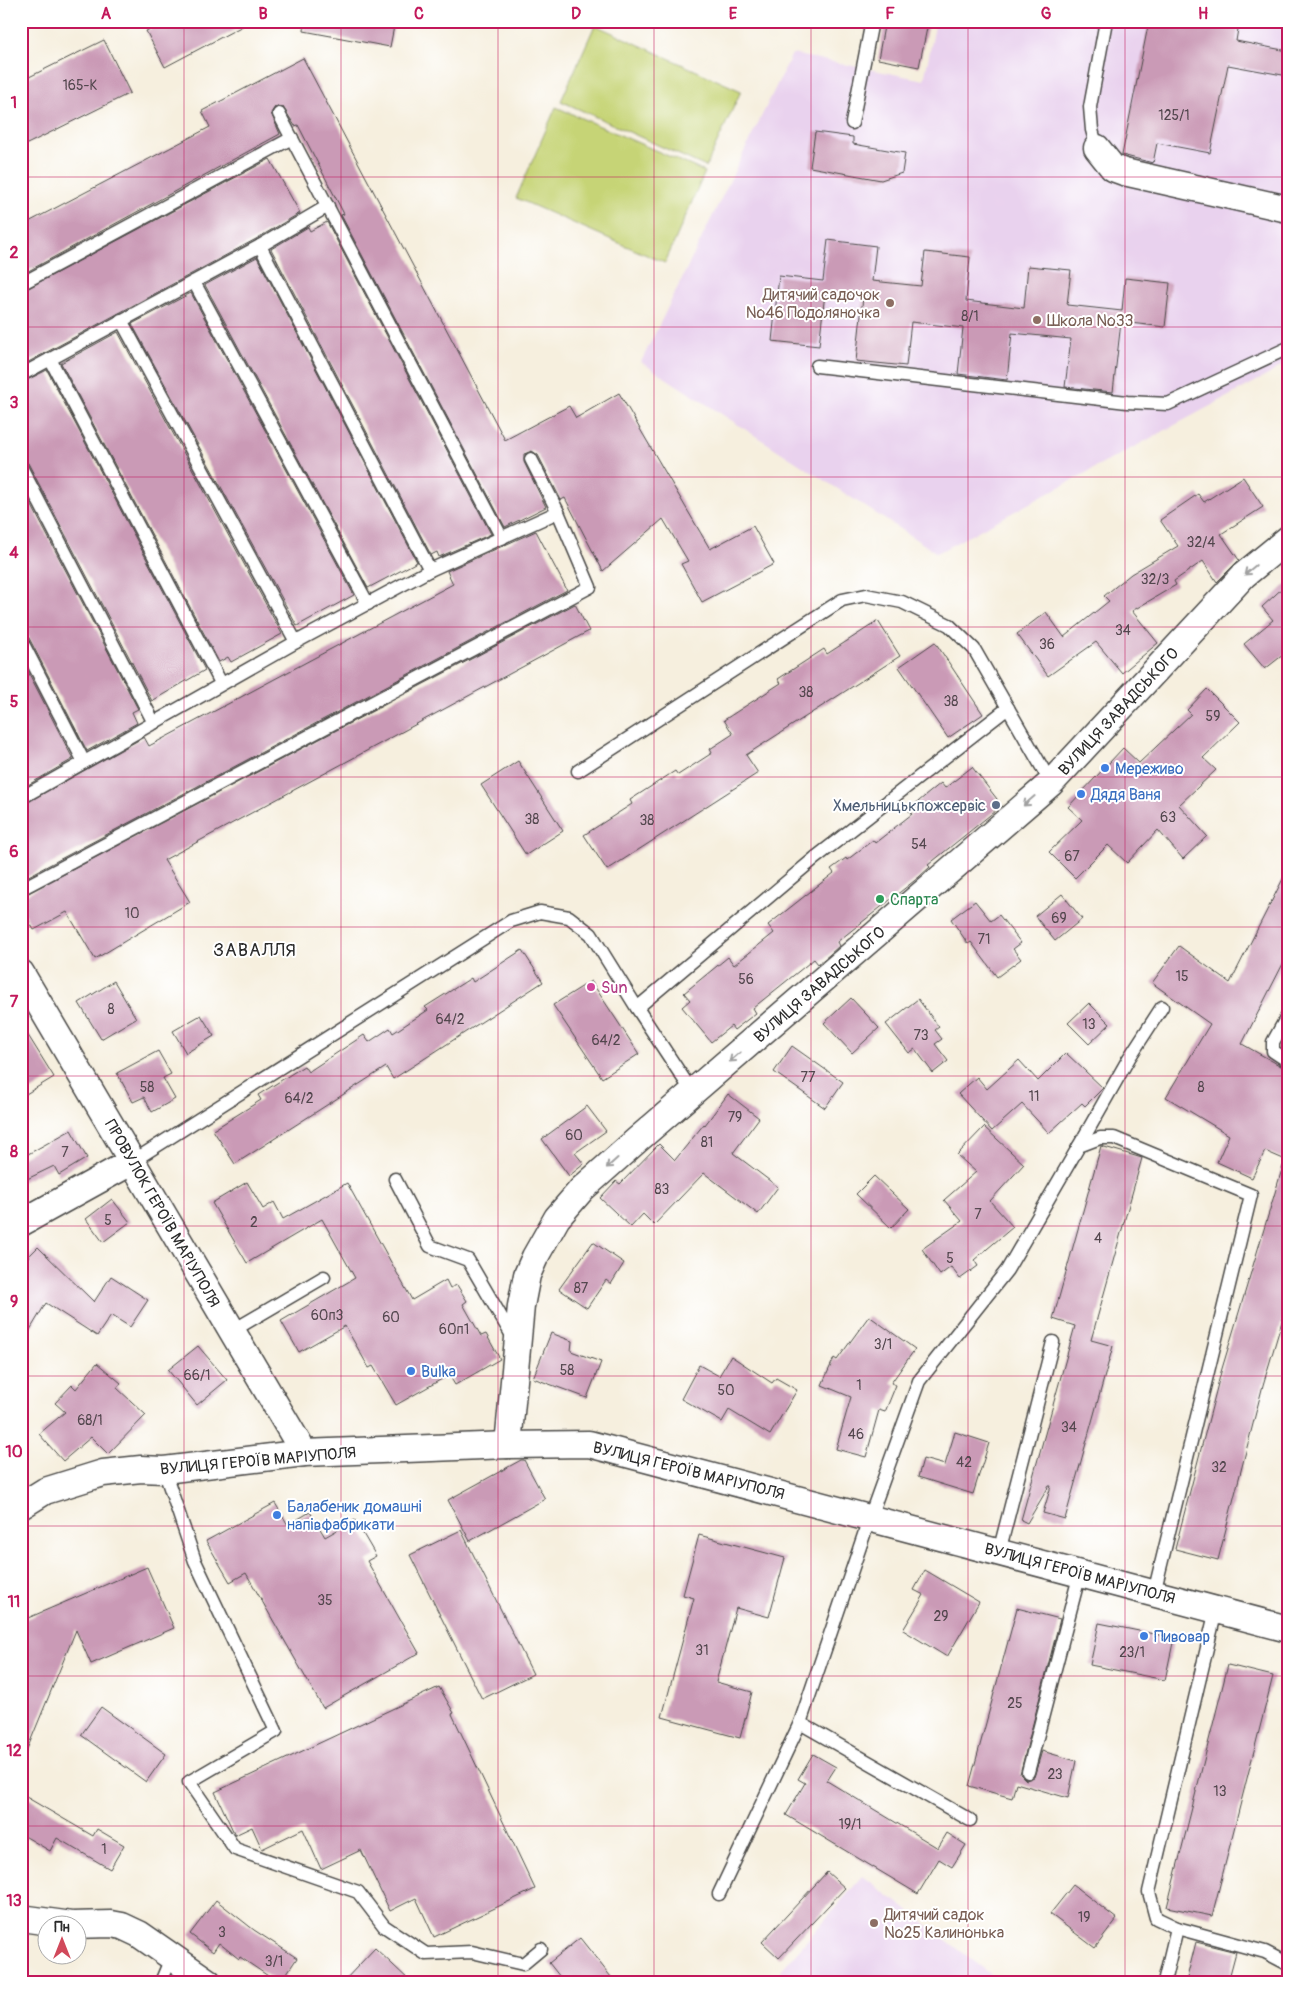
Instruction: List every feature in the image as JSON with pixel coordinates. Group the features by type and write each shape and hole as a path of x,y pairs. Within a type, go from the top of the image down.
{"street":[{"path":"1097,148 1113,168 1124,172 1288,209"},
{"name":"ВУЛИЦЯ ЗАВАДСЬКОГО","path":"508,1445 520,1306 527,1275 557,1218 582,1189 1050,783 1244,575 1288,539"},
{"name":"ПРОВУЛОК ГЕРОЇВ МАРІУПОЛЯ","path":"21,973 304,1453"},
{"path":"21,1223 133,1161"},
{"name":"ВУЛИЦЯ ГЕРОЇВ МАРІУПОЛЯ","path":"21,1506 45,1491 103,1473 141,1469 164,1470 304,1453 577,1443 600,1446 1288,1628"},
{"path":"21,1918 72,1924 111,1924 122,1926 139,1934 208,1982"}],"lane":[{"path":"852,123 872,21"},
{"path":"1097,148 1092,130 1090,108 1106,21"},
{"path":"279,114 502,538"},
{"path":"21,284 292,138"},
{"path":"21,375 260,246 328,206"},
{"path":"260,246 430,570"},
{"path":"194,282 368,604"},
{"path":"121,320 296,642"},
{"path":"817,366 1127,402 1168,404 1288,348"},
{"path":"50,360 221,683"},
{"path":"21,889 590,587 558,512 531,459"},
{"path":"21,468 154,723"},
{"path":"21,798 221,683 430,570 558,512"},
{"path":"578,771 842,600 866,595 902,602 949,624 974,649 1050,783"},
{"path":"21,640 84,762"},
{"path":"637,1008 815,858 1008,708"},
{"path":"133,1161 511,922 540,912 569,916 591,934 693,1093"},
{"path":"719,1894 800,1723 870,1517 919,1381 1006,1270 1129,1058 1162,1007"},
{"path":"1288,1014 1273,1042 1273,1051 1288,1061"},
{"path":"1079,1146 1100,1138 1114,1138 1251,1195 1154,1593"},
{"path":"394,1179 430,1246 468,1260 516,1343"},
{"path":"232,1331 324,1277"},
{"path":"999,1552 1053,1342"},
{"path":"164,1470 195,1561 276,1730 189,1782 236,1849 358,1892 384,1926 426,1954 472,1952 523,1964 541,1949"},
{"path":"1028,1772 1080,1573"},
{"path":"1216,1610 1149,1892 1156,1918 1177,1928 1265,1952 1288,1964"},
{"path":"800,1723 970,1820"},
{"path":"1164,1982 1177,1928"},
{"path":"161,1982 172,1956"}],"shaded area":[{"path":"936,21 1288,21 1288,361 1268,375 937,553 641,362 792,54 924,80"},
{"name":"Дитячий садок №25 Калинонька","path":"863,1876 1001,1982 783,1982 781,1970"}],"green space":[{"path":"595,25 741,91 706,167 561,101"},
{"path":"556,107 705,172 665,263 516,198"}],"building":[{"path":"167,21 252,21 165,67 146,31"},
{"path":"305,21 395,21 390,47 304,31"},
{"path":"885,21 911,21 910,25 927,28 919,67 878,59"},
{"path":"1149,21 1201,21 1238,29 1236,41 1288,51 1288,76 1228,65 1210,153 1157,143 1153,163 1122,155"},
{"path":"104,40 130,93 21,147 21,81"},
{"path":"303,58 505,440 569,406 576,418 619,393 710,549 753,526 774,564 702,602 681,564 688,561 663,519 603,571 565,498 561,500 538,455 532,451 524,454 524,462 546,507 505,527 341,215 344,214 298,125 295,126 283,107 275,107 271,113 280,134 21,275 21,226 210,127 202,111"},
{"path":"815,132 853,137 853,144 905,153 902,173 881,180 810,167"},
{"path":"270,159 300,213 256,239 21,366 21,292"},
{"path":"327,222 491,534 439,557 437,552 431,555 271,249 308,227 310,231"},
{"path":"828,240 876,246 872,281 921,286 925,252 970,257 966,301 1024,308 1028,266 1071,270 1067,305 1122,311 1125,278 1170,283 1165,327 1121,322 1113,392 1065,387 1071,339 1012,333 1007,380 958,374 963,328 911,322 906,366 856,361 863,297 825,293 819,346 772,341 779,276 823,281"},
{"path":"257,257 417,562 368,588 205,285"},
{"path":"191,293 354,595 297,626 132,324"},
{"path":"118,332 282,634 231,662 228,657 219,662 61,363"},
{"path":"47,370 205,670 152,701 28,463 21,459 21,383"},
{"path":"1243,477 1263,507 1221,534 1239,560 1217,582 1203,561 1174,581 1176,585 1132,611 1158,643 1122,673 1096,642 1048,676 1017,634 1046,612 1064,637 1109,601 1104,596 1131,574 1178,546 1160,520 1198,494 1204,502"},
{"path":"21,485 138,709 132,712 137,723 87,751 28,636 21,632"},
{"path":"536,531 567,590 21,880 21,806 144,737 149,746 453,584 447,571"},
{"path":"1288,583 1288,651 1265,669 1244,644 1273,620 1262,607"},
{"path":"575,604 589,631 164,860 190,902 95,959 67,912 34,930 21,907 21,897"},
{"path":"878,621 900,656 746,755 758,773 607,870 584,835 632,804 630,800 675,771 678,775 712,753 710,749 733,734 724,720 781,683 778,679 824,649 827,654"},
{"path":"935,642 983,714 948,738 899,667"},
{"path":"21,658 73,759 21,789"},
{"path":"1207,689 1240,722 1203,758 1216,770 1179,805 1207,836 1183,859 1158,830 1127,863 1108,845 1075,878 1049,852 1082,820 1068,807 1123,748 1139,763 1191,714 1187,710"},
{"path":"518,761 563,831 526,855 481,785"},
{"path":"972,767 997,799 995,811 928,865 930,867 919,877 837,942 839,946 818,964 814,959 753,1008 756,1013 734,1030 731,1026 711,1042 682,1007 690,1000 684,993 728,957 734,965 774,933 768,925 834,873 831,869 846,858 847,860 873,840 875,843 912,814 908,810 941,783 945,788"},
{"path":"1288,869 1288,954 1242,1044 1288,1070 1288,1161 1265,1151 1252,1178 1217,1162 1229,1135 1166,1097 1210,1024 1152,983 1179,946 1230,983"},
{"path":"1062,894 1082,919 1055,941 1035,916"},
{"path":"975,901 991,921 999,915 1021,943 1013,949 1021,959 997,977 971,942 968,944 951,919"},
{"path":"522,950 543,982 393,1079 386,1067 235,1164 213,1130 261,1100 258,1095 304,1066 308,1072 364,1035 369,1042 390,1028 393,1033 428,1010 425,1007 471,978 473,982"},
{"path":"114,981 136,1018 101,1039 79,1003"},
{"path":"591,981 639,1054 602,1078 553,1005"},
{"path":"851,998 879,1028 852,1053 824,1023"},
{"path":"918,999 939,1027 935,1030 942,1039 935,1044 948,1061 933,1073 915,1049 909,1053 886,1024"},
{"path":"1089,1003 1110,1024 1089,1044 1068,1023"},
{"path":"201,1015 214,1036 186,1053 173,1031"},
{"path":"21,1024 54,1077 21,1097"},
{"path":"792,1046 843,1082 825,1108 774,1072"},
{"path":"158,1051 171,1074 163,1078 175,1099 152,1112 144,1097 133,1102 117,1073"},
{"path":"1066,1053 1103,1088 1085,1106 1082,1103 1049,1133 1022,1104 992,1131 958,1094 977,1077 987,1089 1019,1060 1038,1081"},
{"path":"728,1094 759,1118 733,1153 778,1187 758,1214 704,1173 654,1225 643,1214 631,1227 600,1198 616,1181 620,1184 659,1144 675,1160"},
{"path":"587,1106 606,1131 575,1153 584,1164 569,1176 542,1139"},
{"path":"984,1127 1024,1164 990,1201 1013,1227 974,1260 978,1266 960,1279 951,1267 940,1275 922,1249 962,1221 944,1200 976,1172 957,1155"},
{"path":"71,1130 87,1158 59,1175 54,1166 21,1182 21,1158"},
{"path":"1101,1146 1142,1158 1091,1340 1113,1346 1065,1519 1043,1513 1051,1486 1049,1486 1027,1523 1021,1520 1075,1326 1053,1319"},
{"path":"1283,1166 1288,1166 1288,1301 1263,1385 1218,1560 1175,1549 1221,1372"},
{"path":"874,1176 909,1209 891,1228 856,1194"},
{"path":"247,1182 263,1209 274,1202 283,1219 347,1183 412,1300 446,1280 450,1288 457,1285 467,1301 463,1304 481,1336 486,1334 500,1359 455,1385 449,1375 396,1405 373,1366 369,1368 345,1326 299,1352 281,1321 355,1278 322,1219 247,1263 212,1203"},
{"path":"112,1199 130,1222 103,1242 86,1219"},
{"path":"593,1242 624,1263 611,1284 606,1280 587,1308 559,1289"},
{"path":"38,1247 94,1302 111,1276 148,1300 130,1327 111,1315 97,1336 46,1303 21,1345 21,1264"},
{"path":"869,1316 915,1349 891,1383 896,1385 885,1412 879,1410 866,1457 836,1449 851,1397 822,1385 834,1358 837,1360"},
{"path":"551,1333 572,1341 571,1351 601,1362 587,1398 533,1378"},
{"path":"198,1346 227,1380 197,1405 168,1370"},
{"path":"731,1356 772,1383 776,1378 797,1390 770,1435 729,1410 722,1422 681,1399 699,1365 719,1376"},
{"path":"97,1363 121,1383 117,1388 146,1415 108,1454 91,1437 63,1461 39,1434 65,1412 55,1403 72,1385 76,1389"},
{"path":"955,1432 989,1443 973,1494 918,1477 923,1459 945,1465"},
{"path":"524,1460 545,1499 470,1541 448,1500"},
{"path":"275,1503 288,1525 310,1512 325,1537 355,1520 376,1556 367,1561 419,1653 323,1708 246,1573 230,1582 206,1541"},
{"path":"461,1530 533,1674 482,1699 410,1555"},
{"path":"699,1535 785,1558 769,1617 736,1608 716,1682 752,1692 740,1738 662,1717 694,1598 683,1595"},
{"path":"147,1567 174,1628 91,1664 76,1630 21,1764 21,1621"},
{"path":"925,1570 979,1602 947,1657 903,1630 924,1595 914,1590"},
{"path":"1017,1608 1060,1619 1020,1774 1026,1780 1034,1777 1042,1751 1076,1761 1068,1798 1016,1783 1012,1798 969,1786"},
{"path":"1099,1623 1174,1638 1165,1680 1090,1665"},
{"path":"1228,1665 1273,1676 1212,1916 1167,1907"},
{"path":"439,1687 454,1713 452,1714 535,1889 434,1937 416,1898 390,1911 361,1850 321,1869 303,1829 262,1849 252,1827 235,1835 215,1792"},
{"path":"101,1707 166,1754 146,1782 81,1735"},
{"path":"813,1754 836,1767 827,1781 938,1848 947,1833 966,1845 952,1867 939,1859 918,1894 786,1815 805,1783 798,1779"},
{"path":"21,1794 93,1836 97,1829 124,1845 110,1869 57,1838 50,1851 21,1834"},
{"path":"827,1872 845,1888 779,1958 762,1942"},
{"path":"1073,1885 1117,1919 1095,1948 1050,1914"},
{"path":"216,1900 254,1930 297,1958 281,1982 277,1982 240,1957 239,1959 219,1943 213,1952 190,1934"},
{"path":"580,1938 615,1982 564,1982 549,1963"},
{"path":"1196,1942 1236,1952 1228,1982 1186,1982"},
{"path":"375,1948 411,1982 343,1982"}],"place":[{"name":"Дитячий садочок №46 Подоляночка","path":"890,303"},
{"name":"Школа №33","path":"1037,320"},
{"name":"Мереживо","path":"1105,768"},
{"name":"Дядя Ваня","path":"1081,794"},
{"name":"Хмельницькпожсервіс","path":"996,805"},
{"name":"Спарта","path":"880,899"},
{"name":"Sun","path":"591,987"},
{"name":"Bulka","path":"411,1371"},
{"name":"Балабеник домашні напівфабрикати","path":"277,1515"},
{"name":"Пивовар","path":"1144,1636"},
{"name":"Дитячий садок №25 Калинонька","path":"874,1923"}],"district":[{"name":"ЗАВАЛЛЯ","path":"255,950"}]}
